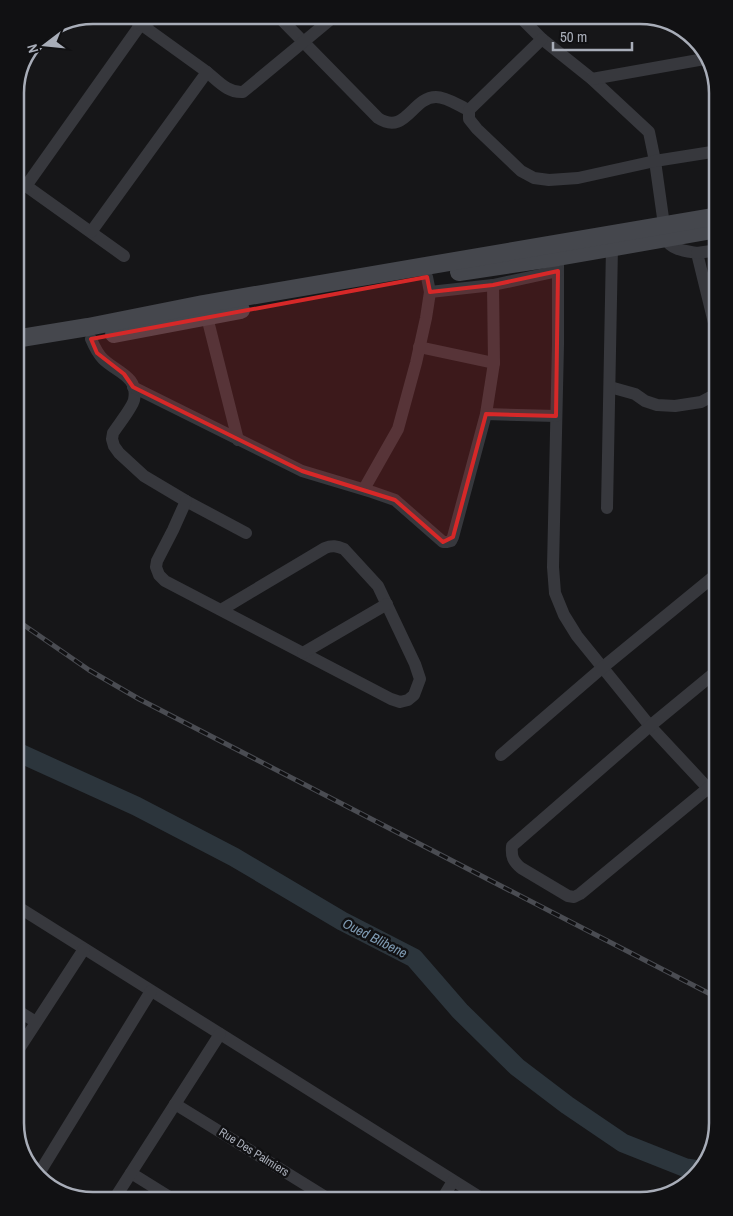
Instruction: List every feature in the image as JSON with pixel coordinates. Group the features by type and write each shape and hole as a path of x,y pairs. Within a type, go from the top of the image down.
{"main road":[{"path":"24,338 88,327 428,284 558,264 709,219"},
{"path":"24,350 91,339 205,312 666,231 709,229"}],"street":[{"path":"124,256 26,186 141,24 208,72 229,90 236,93 243,92 325,24"},
{"path":"286,24 378,118 386,123 395,123 401,120 424,101 433,97 442,98 469,110"},
{"path":"527,24 542,39 592,79 649,132 668,244 697,254 709,252"},
{"path":"542,39 469,110 469,119 477,129 521,171 534,178 549,180 578,178 655,161 709,152"},
{"path":"592,79 701,60"},
{"path":"91,232 208,72"},
{"path":"607,508 612,247"},
{"path":"697,254 709,302"},
{"path":"364,489 398,428 426,318 428,284 493,285 558,264 553,568 555,593 564,614 577,636 602,668 650,726 709,780"},
{"path":"133,387 302,471 395,500 443,542 451,541 486,414 494,363 493,285"},
{"path":"205,312 238,440"},
{"path":"91,339 97,353 132,382 134,401 113,433 112,440 114,446 144,476 246,533"},
{"path":"419,348 494,363"},
{"path":"610,387 636,394 645,401 657,404 675,406 702,402 709,398"},
{"path":"486,414 556,416"},
{"path":"186,501 157,561 156,567 159,575 165,581 390,699 400,702 408,700 414,695 420,679 416,664 378,586 344,549 337,546 325,548 221,610"},
{"path":"501,755 602,668 709,580"},
{"path":"302,653 386,604"},
{"path":"709,677 512,846 511,853 514,862 544,882 568,896 574,897 709,787"},
{"path":"24,912 471,1192"},
{"path":"24,1041 84,949"},
{"path":"41,1169 151,991"},
{"path":"24,1015 36,1022"},
{"path":"119,1192 220,1034"},
{"name":"Rue Des Palmiers","path":"175,1104 317,1192"},
{"path":"131,1173 162,1192"},
{"path":"446,1192 453,1181"}],"highlighted area":[{"path":"558,271 556,416 486,414 453,537 443,542 395,500 302,471 133,387 124,374 97,353 91,339 427,277 430,292 493,285"}],"waterway":[{"name":"Oued Blibene","path":"24,755 136,806 234,857 342,921 414,958 460,1011 517,1067 567,1105 623,1143 692,1169"}],"railway":[{"path":"24,625 89,670 139,699 709,993"}]}
